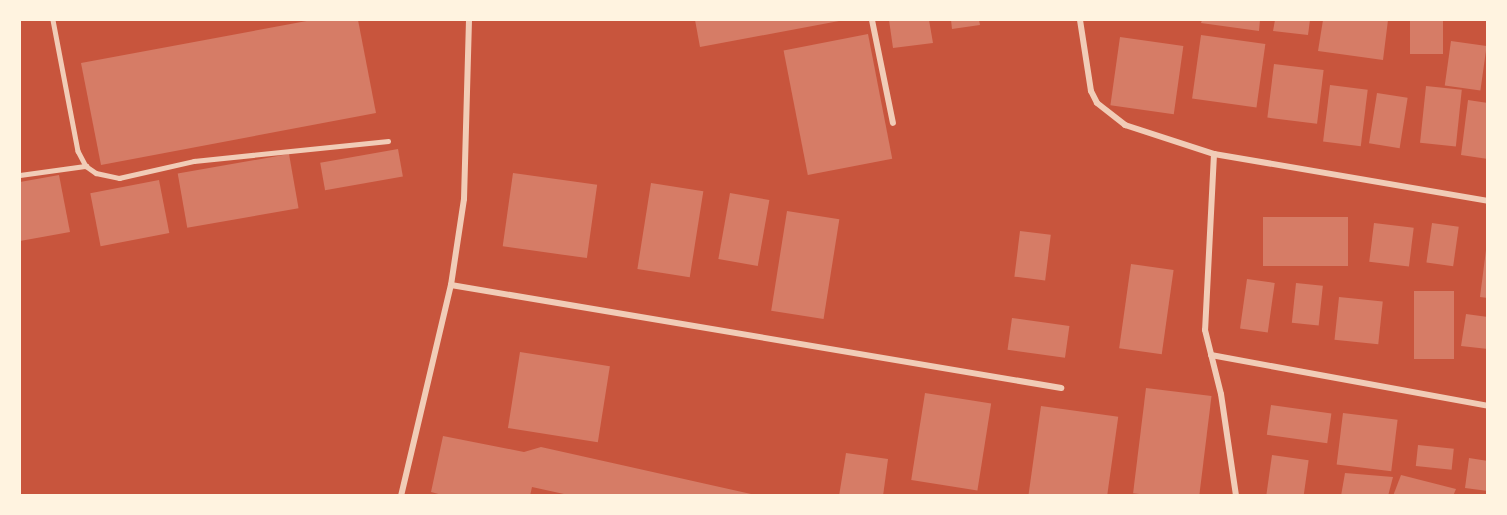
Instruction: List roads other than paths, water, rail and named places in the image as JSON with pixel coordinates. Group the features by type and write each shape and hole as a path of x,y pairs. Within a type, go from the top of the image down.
{"street":[{"path":"401,495 451,285 464,199 469,20"},
{"path":"872,20 893,123"},
{"path":"1080,20 1091,91 1097,103 1125,124 1214,154 1488,201"},
{"path":"1214,154 1205,330 1221,394 1236,495"},
{"path":"451,285 1061,388"},
{"path":"1211,355 1488,406"}],"lane":[{"path":"53,20 78,151 86,166 96,173 119,178 194,161 388,141"},
{"path":"20,175 86,166"}]}
